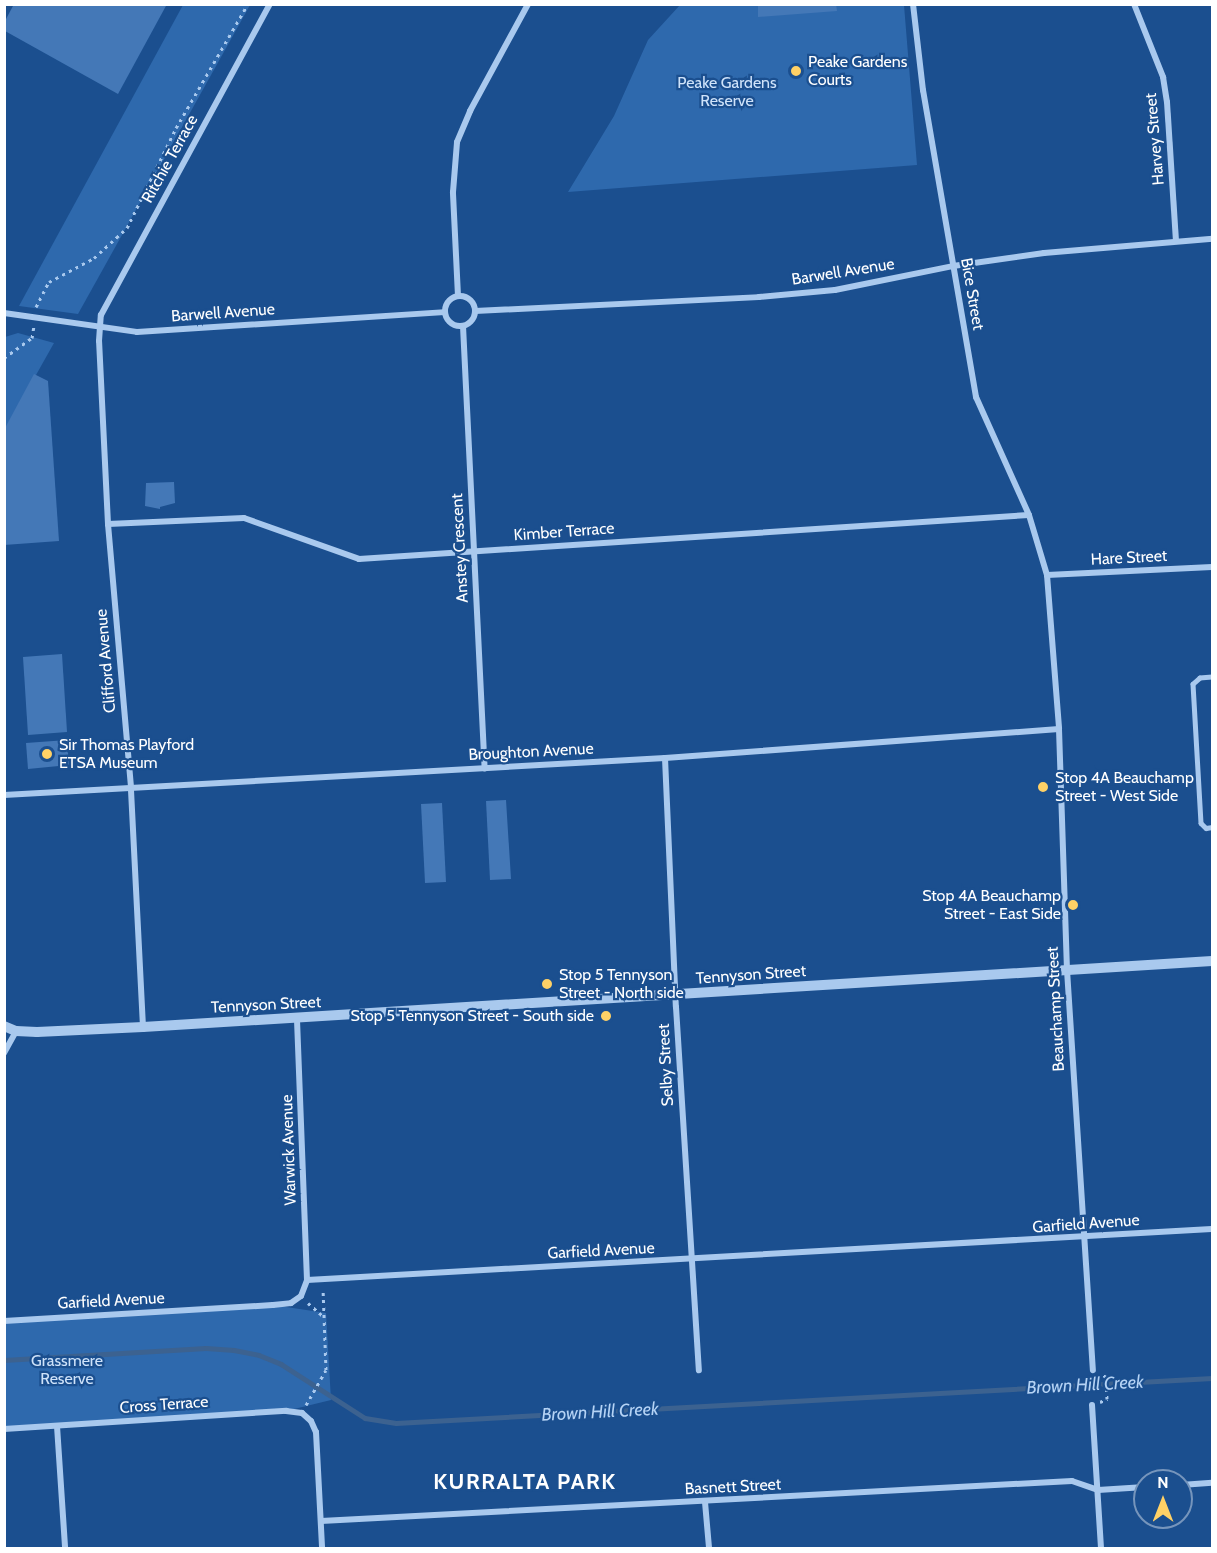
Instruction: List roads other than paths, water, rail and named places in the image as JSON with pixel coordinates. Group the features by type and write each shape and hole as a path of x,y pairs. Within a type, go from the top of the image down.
{"street":[{"name":"Ritchie Terrace","path":"100,328 106,303 270,4"},
{"path":"458,296 453,192 457,141 470,111 528,4"},
{"name":"Bice Street","path":"913,4 923,90 976,397 1029,515 1047,576"},
{"name":"Harvey Street","path":"1134,4 1163,77 1167,102 1176,241"},
{"name":"Barwell Avenue","path":"475,311 814,292 953,266 1044,253 1212,239"},
{"path":"458,296 471,302 475,311 471,321 463,326 448,322 444,312 450,300 458,296"},
{"name":"Barwell Avenue","path":"4,314 137,332 444,312"},
{"name":"Anstey Crescent","path":"463,326 485,768"},
{"name":"Clifford Avenue","path":"100,328 108,524 131,787 143,1027"},
{"name":"Kimber Terrace","path":"108,524 244,518 359,559 1029,515"},
{"name":"Hare Street","path":"1047,576 1212,567"},
{"name":"Beauchamp Street","path":"1047,576 1059,729 1067,970 1093,1370"},
{"name":"Broughton Avenue","path":"4,795 665,758 1059,729"},
{"name":"Selby Street","path":"665,758 675,995 699,1370"},
{"name":"Tennyson Street","path":"4,1026 16,1031 143,1027 1212,961"},
{"name":"Warwick Avenue","path":"297,1018 307,1280"},
{"path":"4,1053 16,1031"},
{"name":"Garfield Avenue","path":"4,1321 291,1303 301,1296 307,1280 1212,1229"},
{"path":"1092,1405 1101,1548"},
{"name":"Cross Terrace","path":"4,1429 286,1411 302,1413 311,1421 316,1432 321,1521"},
{"path":"57,1426 65,1548"},
{"name":"Basnett Street","path":"321,1521 1072,1481 1098,1490 1133,1488"},
{"path":"1193,1484 1212,1483"},
{"path":"705,1502 709,1548"},
{"path":"321,1521 322,1548"}],"lane":[{"path":"1212,677 1200,678 1193,684 1201,823 1206,828 1212,827"}],"waterway":[{"name":"Brown Hill Creek","path":"4,1360 206,1348 234,1350 259,1355 281,1364 365,1418 396,1423 1212,1378"}],"place":[{"name":"Peake Gardens Courts","path":"796,71"},
{"name":"Sir Thomas Playford ETSA Museum","path":"47,754"},
{"name":"Stop 4A Beauchamp Street - West Side","path":"1043,787"},
{"name":"Stop 4A Beauchamp Street - East Side","path":"1073,905"},
{"name":"Stop 5 Tennyson Street - North side","path":"547,984"},
{"name":"Stop 5 Tennyson Street - South side","path":"606,1016"}],"district":[{"name":"KURRALTA PARK","path":"525,1482"}],"park label":[{"name":"Peake Gardens Reserve","path":"727,92"},
{"name":"Grassmere Reserve","path":"67,1370"}]}
